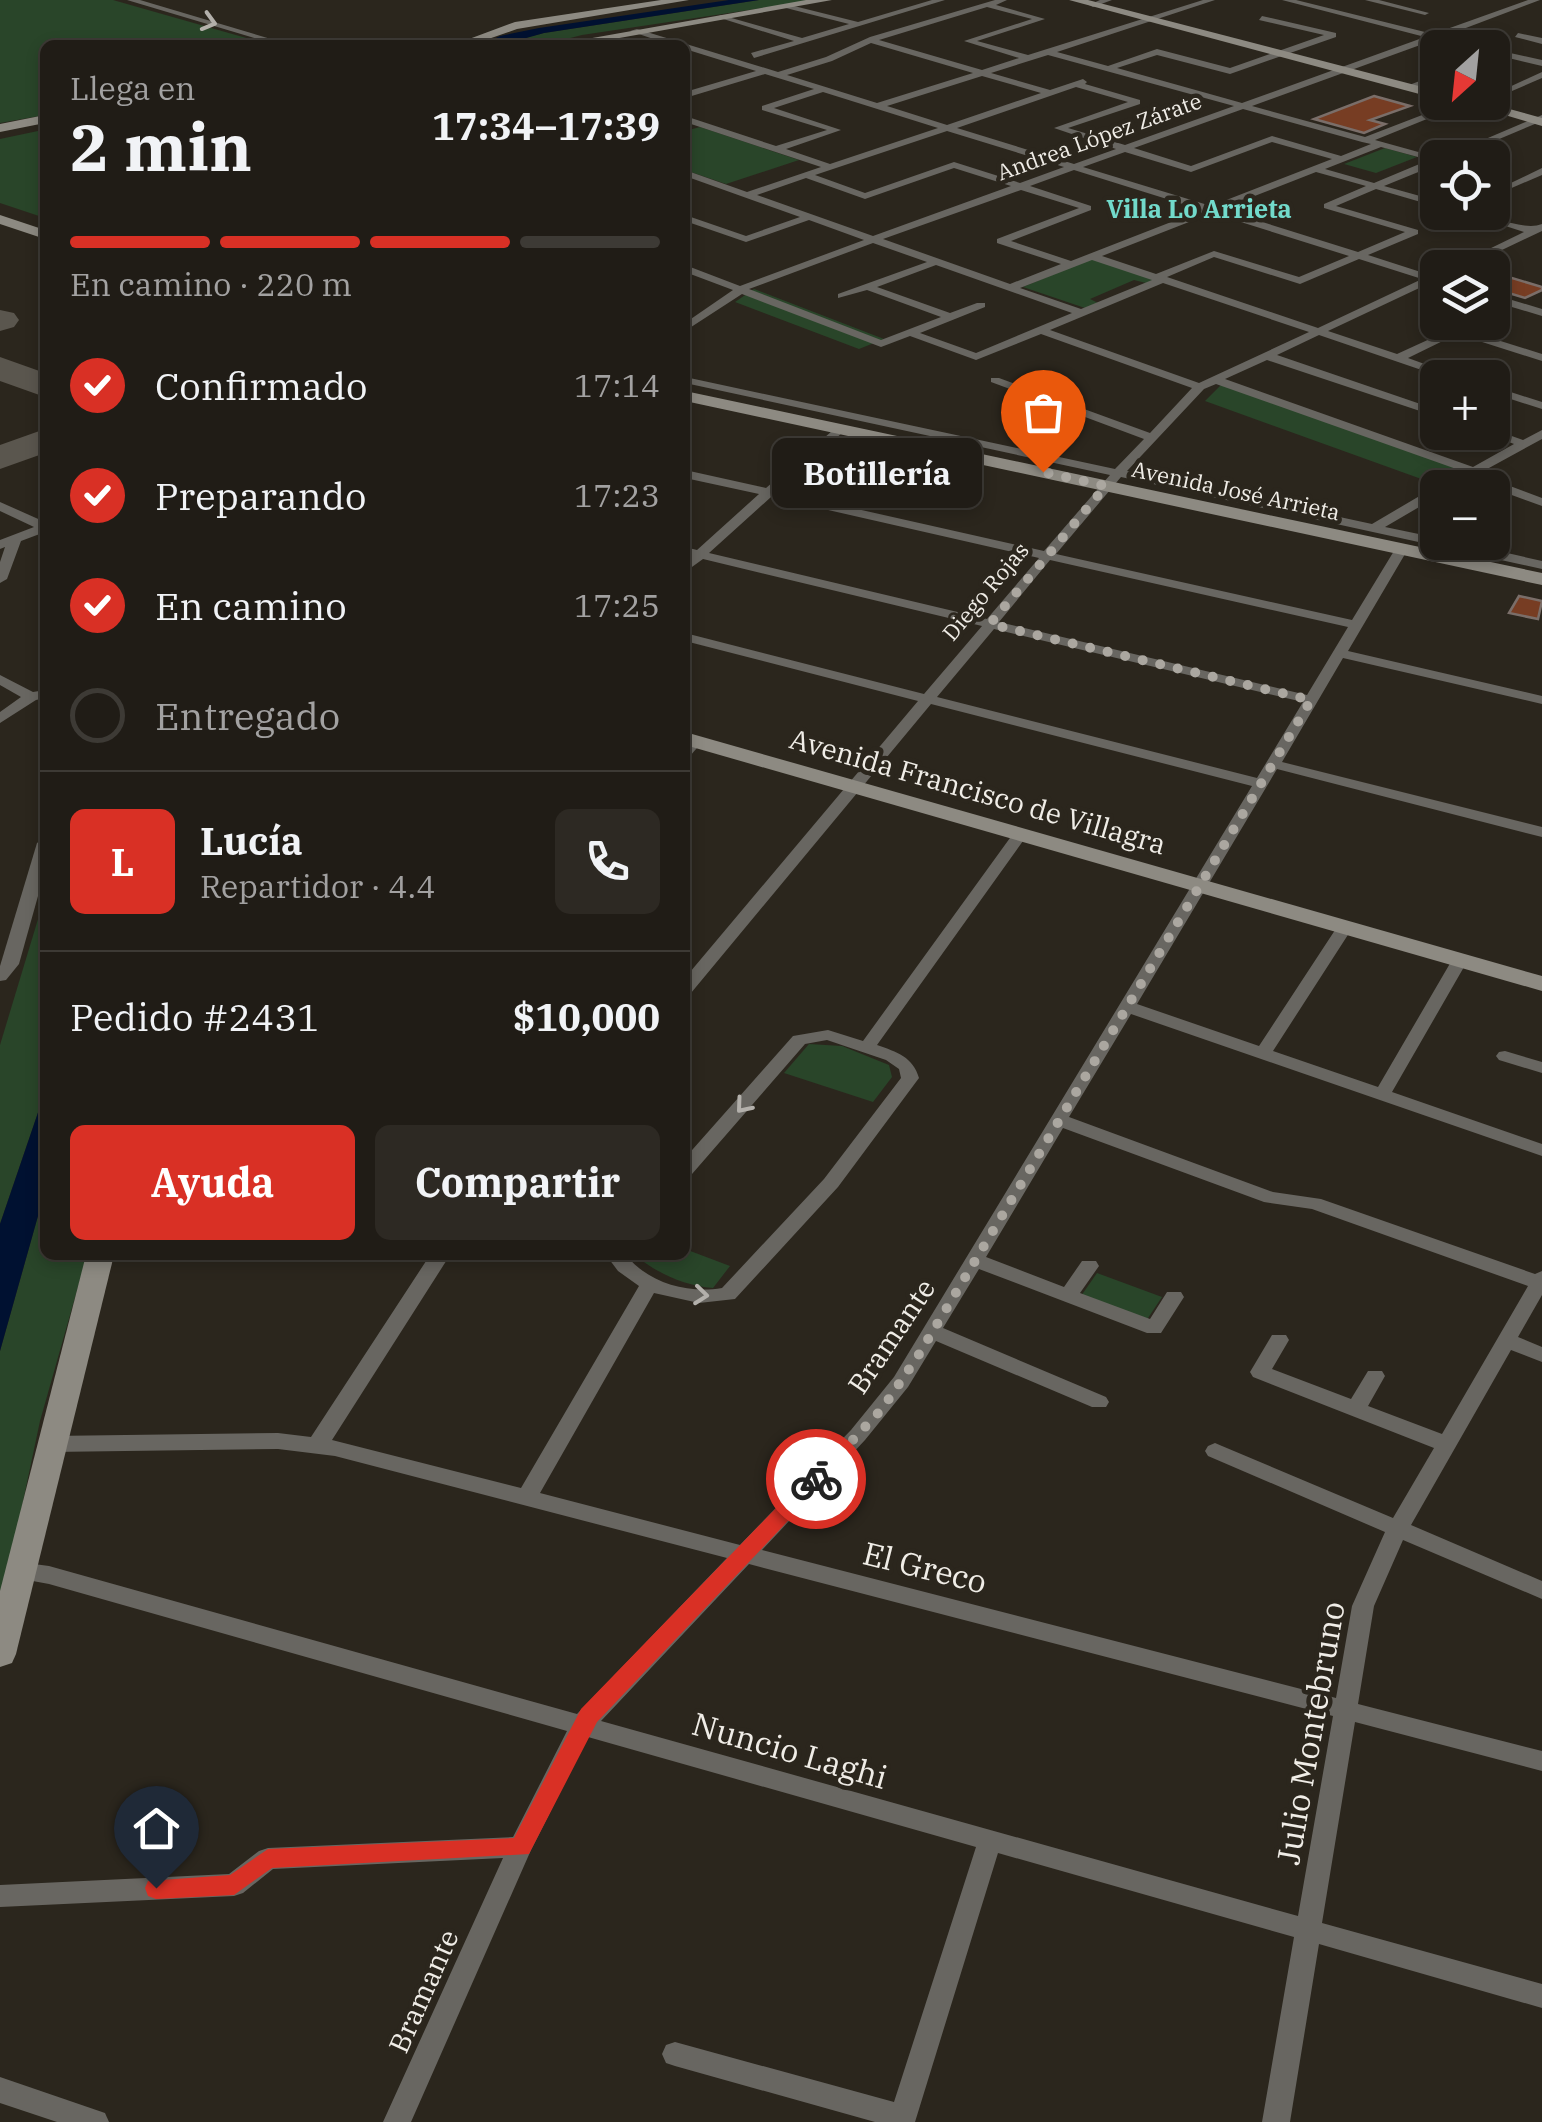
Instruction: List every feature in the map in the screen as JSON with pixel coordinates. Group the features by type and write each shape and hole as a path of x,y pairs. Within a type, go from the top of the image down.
{"main road":[{"path":"474,40 515,26 683,0"},
{"path":"586,40 826,0"},
{"path":"1075,0 1420,90"},
{"path":"1510,113 1540,120"},
{"path":"0,128 40,121"},
{"path":"0,219 40,232"},
{"name":"Avenida José Arrieta","path":"690,397 1111,480 1542,579"},
{"name":"Avenida Francisco de Villagra","path":"690,744 853,786 1542,984"},
{"path":"0,1654 99,1260"}],"street":[{"path":"130,0 270,40"},
{"path":"754,55 941,0"},
{"path":"777,75 1002,0"},
{"path":"1093,4 1108,0"},
{"path":"877,106 1211,0"},
{"path":"1286,0 1420,33"},
{"path":"747,195 1158,52 1230,71 1333,36 1262,18 1332,0"},
{"path":"1369,0 1424,13"},
{"path":"1406,9 1432,0"},
{"name":"Andrea López Zárate","path":"1454,30 1533,2"},
{"path":"897,4 946,17"},
{"path":"988,4 1041,19 968,41 1028,58"},
{"path":"789,6 891,34"},
{"path":"721,16 839,52"},
{"path":"634,31 663,40"},
{"path":"1518,35 1541,40"},
{"path":"874,41 1050,92"},
{"name":"Andrea López Zárate","path":"690,324 738,289 1420,42"},
{"path":"690,48 1420,274"},
{"path":"1048,52 1420,155"},
{"path":"1510,55 1542,63"},
{"path":"690,93 764,71"},
{"path":"1510,84 1542,74"},
{"path":"1408,87 1420,83"},
{"path":"1075,84 1137,102 1059,128 1192,168 1272,139 1341,159"},
{"path":"777,149 836,130 765,108 824,90"},
{"path":"1365,140 1420,119"},
{"path":"1490,140 1540,120"},
{"path":"690,121 830,167"},
{"path":"1010,288 1380,144"},
{"path":"805,176 864,196 954,165 1088,208 1001,240 1070,264"},
{"path":"910,333 976,357 1084,314 1214,254 1300,281 1414,232 1326,206 1418,168"},
{"path":"1315,169 1420,199"},
{"path":"1510,184 1542,171"},
{"path":"690,175 1084,314"},
{"path":"1510,194 1519,197"},
{"path":"690,220 746,239 809,217"},
{"path":"1510,222 1537,229"},
{"path":"1492,250 1537,229"},
{"path":"1092,256 1420,365"},
{"path":"842,296 936,262"},
{"path":"690,270 882,344 981,306"},
{"name":"Diego Rojas","path":"690,983 1111,480 1200,386 1420,285"},
{"path":"868,286 951,317"},
{"path":"1510,303 1542,313"},
{"path":"1398,358 1456,330 1542,358"},
{"path":"1043,331 1200,386"},
{"path":"1265,355 1420,408"},
{"path":"1213,379 1464,470"},
{"path":"995,380 1151,437"},
{"path":"690,381 1111,480 1378,526 1420,537"},
{"path":"1510,395 1542,406"},
{"path":"693,553 839,429"},
{"path":"1474,470 1542,434"},
{"path":"1510,439 1524,444"},
{"path":"690,475 1356,624"},
{"path":"1510,489 1542,502"},
{"path":"1378,526 1420,501"},
{"path":"0,506 40,525"},
{"path":"0,545 40,529"},
{"path":"0,579 15,539"},
{"name":"Bramante","path":"397,2122 520,1848 582,1725 882,1409 933,1332 1402,549"},
{"path":"693,553 1311,700"},
{"path":"1510,558 1542,565"},
{"path":"690,638 1261,784"},
{"path":"1339,654 1542,700"},
{"path":"0,678 38,696"},
{"path":"0,718 38,696"},
{"path":"1272,764 1542,832"},
{"path":"866,1049 1020,834"},
{"path":"0,976 11,964 40,860"},
{"path":"1264,1054 1345,927"},
{"path":"1382,1095 1460,960"},
{"path":"1128,1007 1542,1150"},
{"path":"619,1260 650,1284 696,1297 728,1294 818,1197 910,1078 908,1067 892,1056 828,1035 798,1040 690,1164"},
{"path":"1504,1056 1542,1068"},
{"path":"1060,1120 1280,1201 1314,1203 1540,1280"},
{"path":"318,1444 437,1260"},
{"path":"976,1260 1154,1328 1174,1297"},
{"path":"1068,1296 1090,1266"},
{"name":"Julio Montebruno","path":"1276,2122 1363,1606 1398,1528 1540,1280"},
{"path":"526,1497 650,1284"},
{"path":"933,1332 1100,1402"},
{"path":"1279,1340 1260,1372 1446,1444"},
{"path":"1505,1340 1542,1355"},
{"path":"1356,1410 1375,1376"},
{"name":"El Greco","path":"51,1444 318,1444 1542,1762"},
{"path":"1215,1450 1542,1590"},
{"name":"Nuncio Laghi","path":"20,1572 84,1585 1542,1996"},
{"path":"674,2054 902,2120 990,1840"},
{"path":"0,1896 234,1885 268,1858 520,1848"},
{"path":"0,2090 96,2122"}],"green space":[{"path":"0,0 113,0 253,40 40,40 40,116 0,123"},
{"path":"759,0 816,0 562,40 519,40"},
{"path":"700,127 799,160 726,184 690,172 690,130"},
{"path":"40,133 40,216 0,203 0,139"},
{"path":"1385,148 1417,157 1376,173 1344,164"},
{"path":"1093,258 1157,279 1146,283 1134,280 1090,299 1098,303 1085,308 1023,287"},
{"path":"754,289 884,339 859,349 735,302"},
{"path":"1222,384 1467,470 1420,470 1420,479 1205,401"},
{"path":"40,913 40,1107 0,1224 0,1045"},
{"path":"809,1044 842,1046 889,1065 892,1077 873,1102 784,1073"},
{"path":"40,1209 40,1260 86,1260 40,1421 0,1610 0,1351"},
{"path":"690,1251 730,1266 713,1288 692,1285 642,1260 690,1260"},
{"path":"1097,1273 1162,1297 1146,1321 1081,1296"}],"water":[{"path":"729,0 759,0 519,40 492,40 539,28"},
{"path":"40,1107 40,1209 0,1351 0,1224"}],"building":[{"path":"1374,96 1410,106 1370,120 1385,124 1364,133 1314,119"},
{"path":"1510,277 1542,287 1525,298 1510,293"},
{"path":"874,455 963,469 943,488 858,469"},
{"path":"1519,596 1542,601 1538,619 1509,613"}],"taxiway":[{"path":"0,368 40,384"},
{"path":"0,458 40,442"}],"way so far":[{"path":"816,1479 882,1409 918,1356 1311,700 990,624 1106,486 1043,472"}],"place":[{"name":"Botillería","path":"1043,472"}],"district":[{"name":"Villa Lo Arrieta","path":"1199,208"}],"route":[{"path":"156,1888 234,1885 268,1858 520,1848 589,1715 816,1479"}]}
